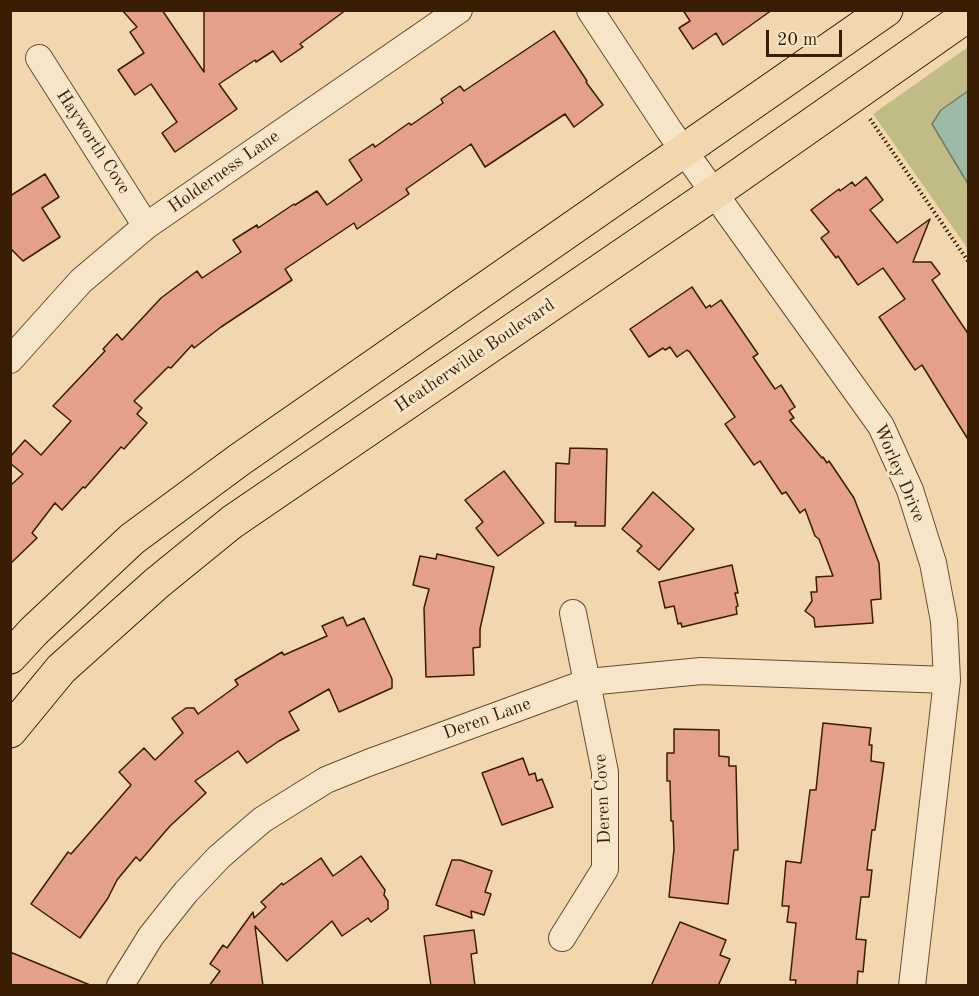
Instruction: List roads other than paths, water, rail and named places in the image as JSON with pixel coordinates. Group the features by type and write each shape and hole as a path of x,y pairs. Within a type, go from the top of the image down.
{"main road":[{"path":"10,657 34,631 132,539 239,460 886,10"},
{"name":"Heatherwilde Boulevard","path":"10,731 61,669 157,584 232,522 714,193 969,15"}],"street":[{"name":"Holderness Lane","path":"10,360 81,281 146,226 459,10"},
{"name":"Worley Drive","path":"590,10 684,151 881,426 910,490 933,563 944,621 947,680 912,986"},
{"name":"Hayworth Cove","path":"39,58 146,226"},
{"name":"Deren Cove","path":"562,938 605,869 605,772 573,613"},
{"name":"Deren Lane","path":"120,986 151,936 186,892 219,856 262,820 326,780 368,763 588,682 701,671 947,680"}]}
